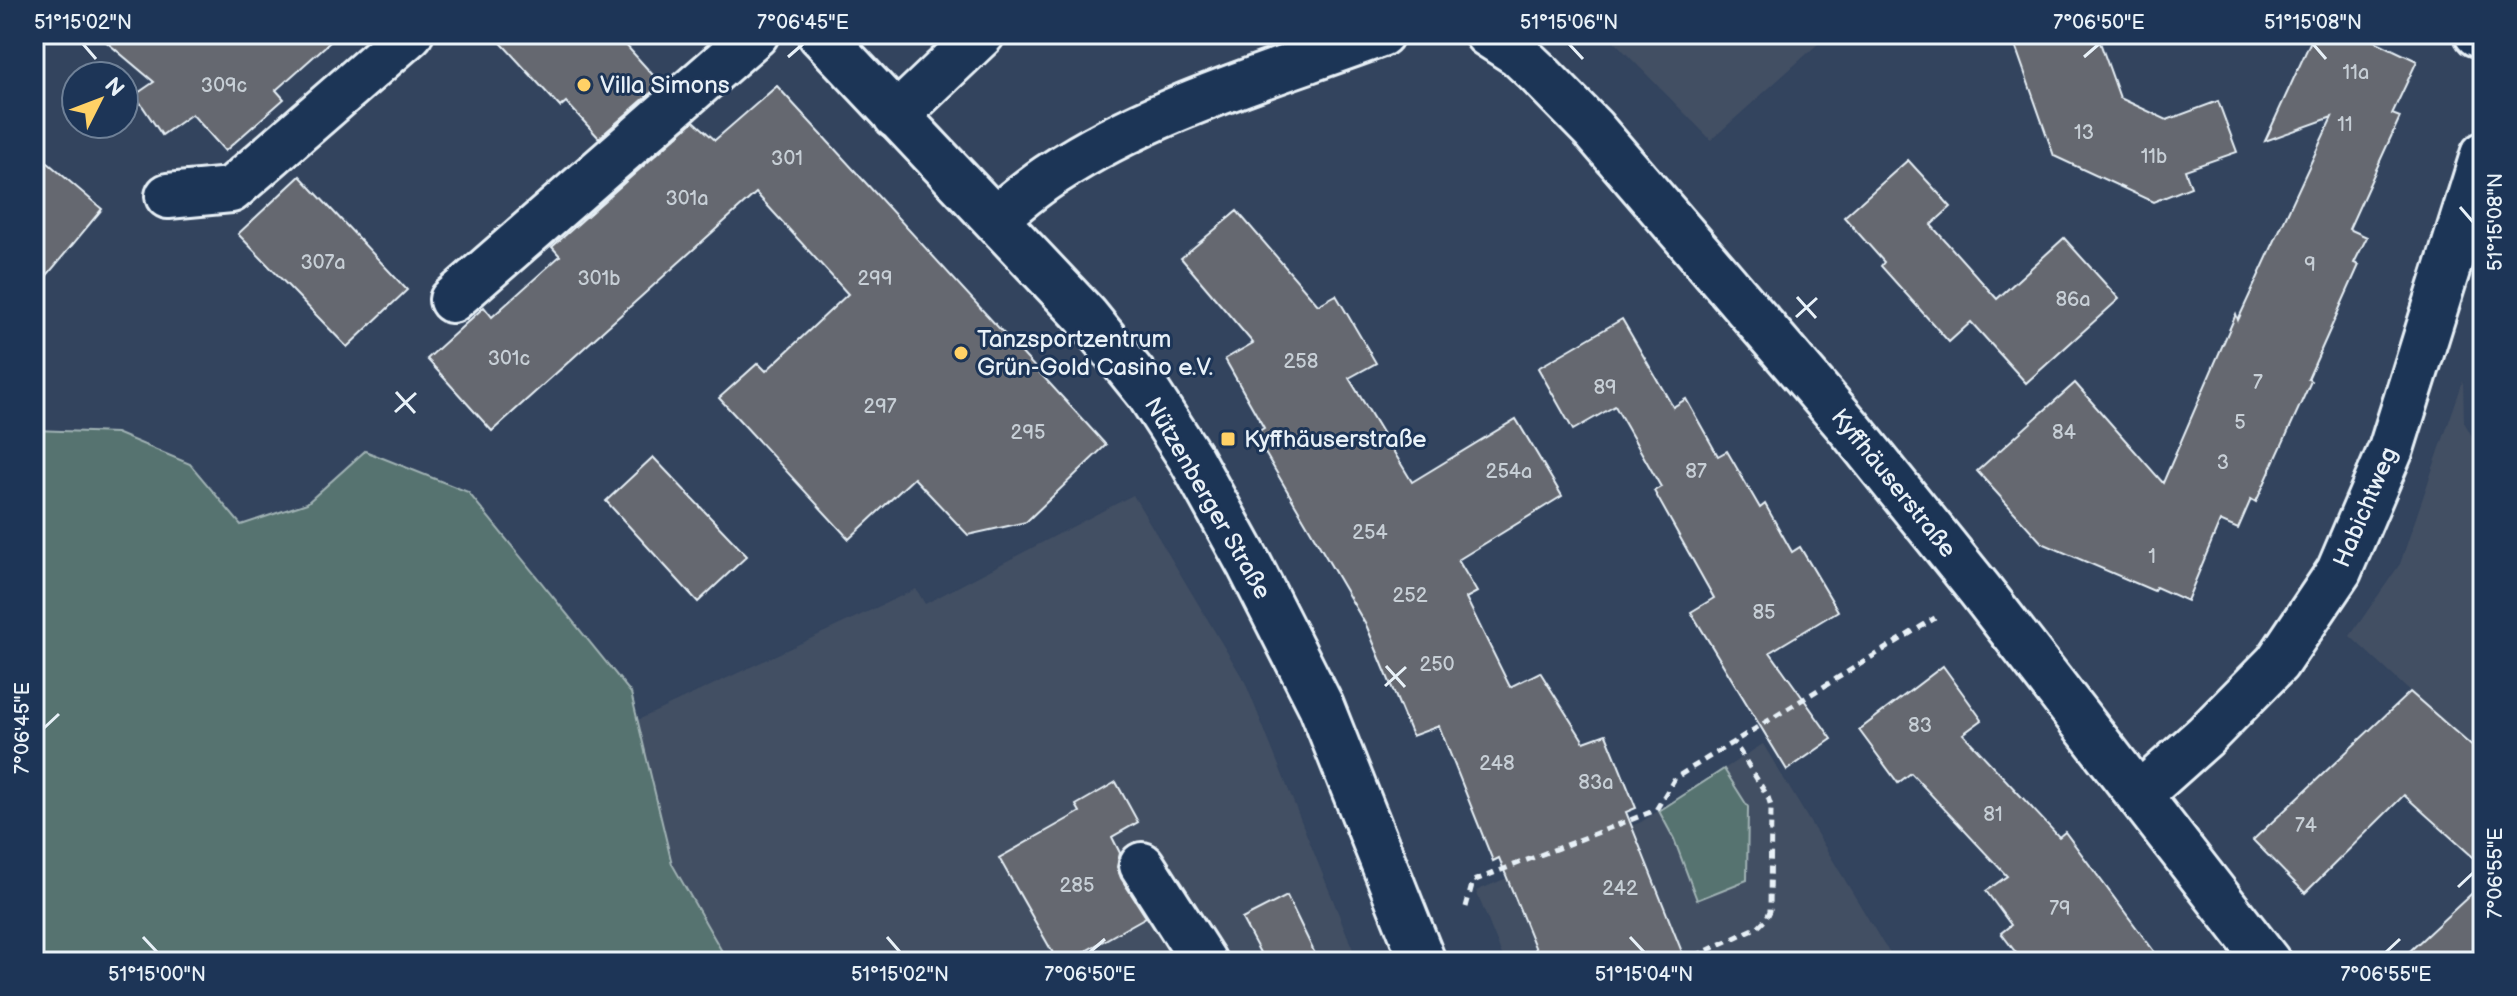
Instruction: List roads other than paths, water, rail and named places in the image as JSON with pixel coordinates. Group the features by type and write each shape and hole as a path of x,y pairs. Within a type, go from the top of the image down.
{"street":[{"path":"168,196 231,190 410,34"},
{"path":"452,300 756,34"},
{"name":"Nützenberger Straße","path":"820,34 1086,316 1149,394 1191,459 1250,566 1321,706 1423,962"},
{"path":"896,116 982,34"},
{"path":"996,218 1052,173 1120,135 1211,97 1381,34"},
{"name":"Kyffhäuserstraße","path":"1487,34 1518,54 1593,129 1848,426 1980,590 2268,962"},
{"path":"2477,34 2483,36"},
{"name":"Habichtweg","path":"2139,795 2205,736 2277,663 2339,571 2391,449 2474,221 2483,155"},
{"path":"1142,865 1204,962"}],"place":[{"name":"Villa Simons","path":"584,85"},
{"name":"Tanzsportzentrum Grün-Gold Casino e.V.","path":"961,353"},
{"name":"Kyffhäuserstraße","path":"1228,439"}]}
